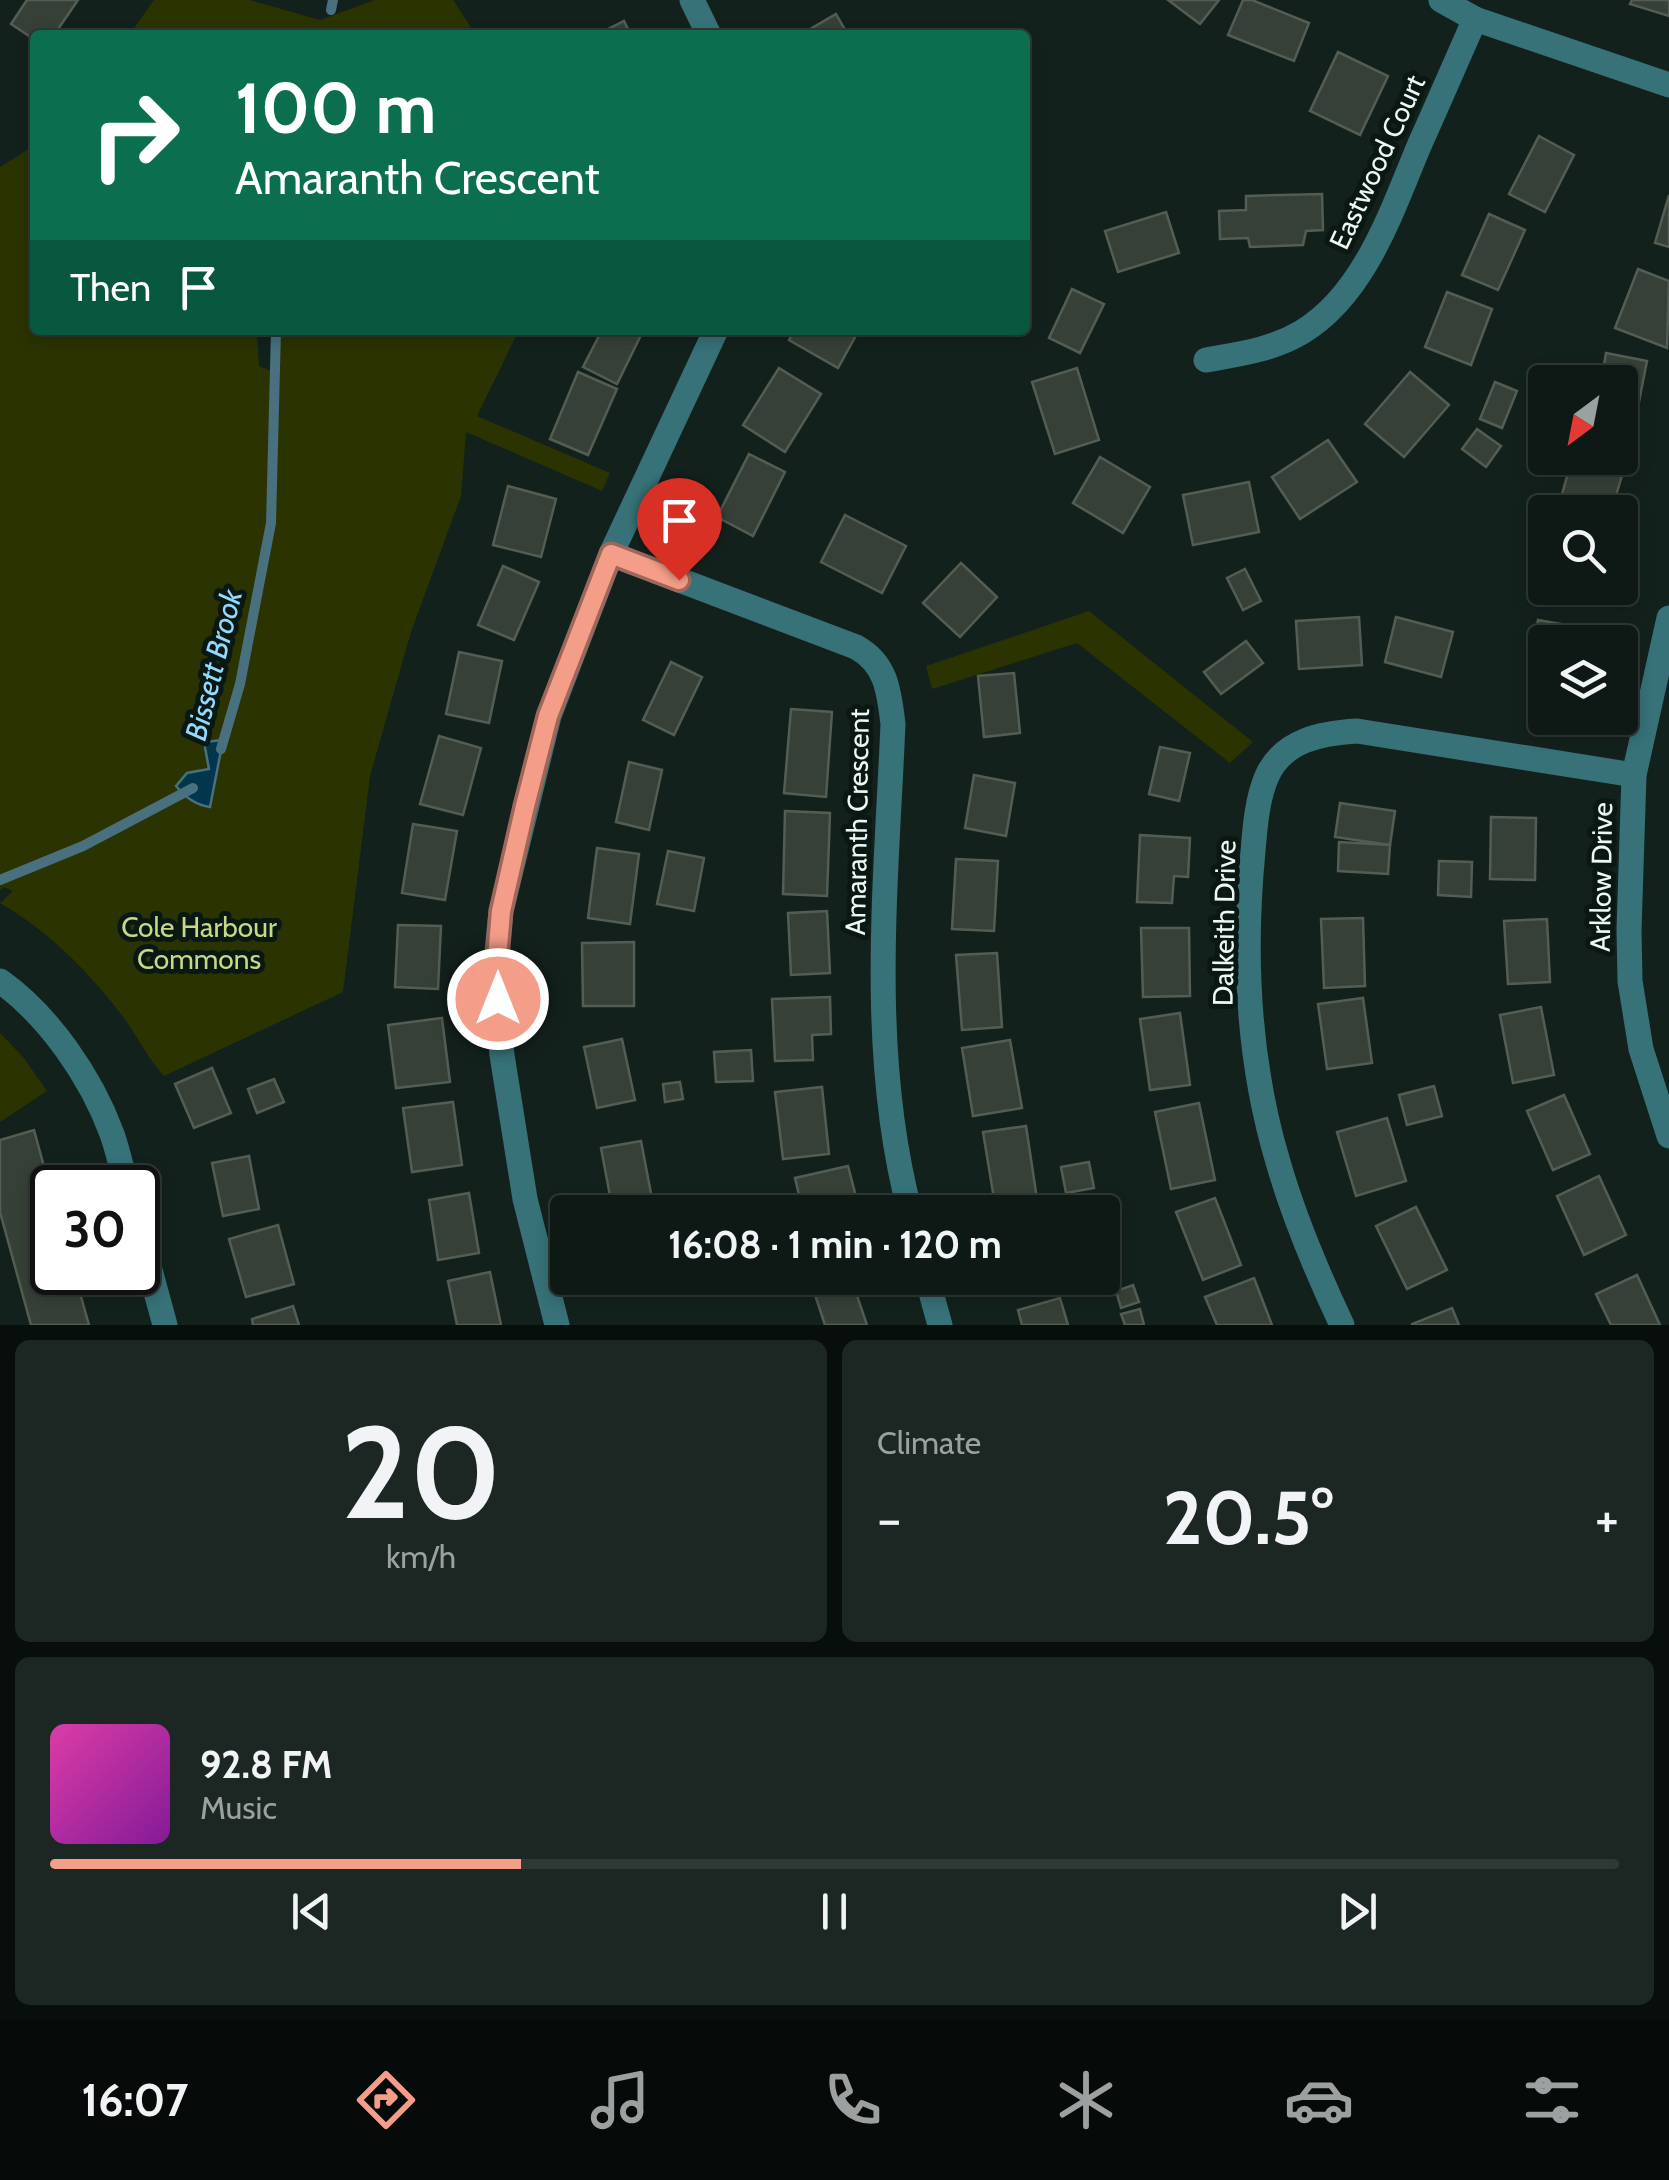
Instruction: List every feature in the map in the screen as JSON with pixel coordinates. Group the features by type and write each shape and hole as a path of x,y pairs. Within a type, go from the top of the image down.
{"street":[{"path":"692,0 707,30"},
{"path":"1441,0 1474,19 1669,85"},
{"name":"Eastwood Court","path":"1206,360 1265,349 1302,332 1318,320 1356,277 1384,228 1474,19"},
{"path":"558,1325 525,1199 502,1055 496,971 501,911 548,716 611,554 714,335"},
{"name":"Amaranth Crescent","path":"611,554 856,647 871,657 886,680 894,724 882,996 885,1066 907,1195"},
{"name":"Arklow Drive","path":"1669,618 1634,775 1630,832 1630,981 1642,1049 1669,1136"},
{"name":"Dalkeith Drive","path":"1342,1325 1277,1161 1254,1040 1248,958 1251,873 1256,824 1268,776 1280,758 1301,741 1326,732 1357,731 1634,775"},
{"path":"0,981 49,1028 85,1078 112,1135 120,1165"},
{"path":"157,1295 165,1325"},
{"path":"931,1295 940,1325"}],"green space":[{"path":"154,0 250,0 320,20 375,0 453,0 473,30 133,30"},
{"name":"Cole Harbour Commons","path":"30,148 30,335 257,335 259,366 271,371 272,335 517,335 477,416 610,473 602,491 466,432 461,496 411,632 370,776 343,992 164,1076 124,1018 83,969 36,927 0,903 13,891 4,887 0,890 0,167"},
{"path":"1089,611 1253,742 1230,763 1077,643 932,689 926,666"},
{"path":"0,1033 47,1091 0,1122"}],"water":[{"path":"223,740 210,807 187,797 176,786 187,773 209,769 204,742"}],"building":[{"path":"27,0 78,0 57,30 30,30 30,37 11,24"},
{"path":"1168,0 1219,0 1200,24"},
{"path":"1243,0 1309,23 1294,61 1228,35"},
{"path":"1632,0 1669,0 1669,16 1630,4"},
{"path":"836,14 845,30 809,30"},
{"path":"624,21 628,30 606,30"},
{"path":"1338,52 1388,76 1360,135 1310,111"},
{"path":"1539,136 1574,155 1545,212 1509,194"},
{"path":"1322,194 1323,230 1306,231 1303,245 1250,247 1248,238 1220,239 1219,211 1246,210 1246,196"},
{"path":"1669,195 1669,247 1655,243"},
{"path":"1166,212 1179,253 1118,272 1105,231"},
{"path":"1489,214 1525,230 1498,290 1462,275"},
{"path":"1638,269 1669,281 1667,348 1615,328"},
{"path":"1072,289 1104,304 1080,353 1049,338"},
{"path":"1447,292 1492,309 1471,365 1425,347"},
{"path":"599,335 641,335 617,384 583,367"},
{"path":"792,335 856,335 838,368 789,340"},
{"path":"1606,353 1647,361 1638,407 1638,365 1604,365"},
{"path":"779,368 821,394 785,452 743,425"},
{"path":"1077,368 1099,440 1055,454 1032,382"},
{"path":"578,372 617,389 588,455 550,439"},
{"path":"1410,372 1449,405 1404,457 1365,424"},
{"path":"1495,382 1517,391 1502,428 1480,419"},
{"path":"1477,429 1501,446 1486,467 1462,449"},
{"path":"1328,440 1357,482 1300,519 1272,477"},
{"path":"749,454 785,472 753,536 717,517"},
{"path":"1100,457 1150,487 1123,533 1073,503"},
{"path":"1567,475 1622,475 1616,495 1562,495"},
{"path":"1249,482 1259,532 1193,545 1183,495"},
{"path":"508,486 556,499 541,557 493,545"},
{"path":"845,515 906,546 882,593 821,562"},
{"path":"961,563 997,597 960,637 923,603"},
{"path":"503,566 539,582 514,640 478,625"},
{"path":"1245,569 1261,601 1243,610 1227,578"},
{"path":"1359,617 1362,665 1299,669 1296,621"},
{"path":"1396,617 1453,632 1441,677 1385,662"},
{"path":"1538,620 1567,625 1537,625"},
{"path":"1246,641 1263,663 1221,694 1204,672"},
{"path":"459,652 502,661 489,723 446,714"},
{"path":"671,662 702,677 674,735 643,720"},
{"path":"1014,673 1020,733 984,737 978,676"},
{"path":"791,709 832,712 826,797 784,793"},
{"path":"439,736 481,748 463,815 420,804"},
{"path":"1160,747 1190,753 1179,801 1149,794"},
{"path":"629,762 662,770 649,830 616,822"},
{"path":"974,775 1015,783 1006,836 965,828"},
{"path":"1340,803 1395,811 1390,845 1335,837"},
{"path":"785,811 830,813 827,896 783,894"},
{"path":"1491,817 1536,818 1535,880 1490,879"},
{"path":"413,824 457,831 445,900 402,893"},
{"path":"1140,835 1190,838 1188,877 1174,876 1172,903 1137,902"},
{"path":"1339,842 1390,845 1388,874 1338,871"},
{"path":"597,848 639,854 630,924 588,918"},
{"path":"668,851 704,858 694,911 657,904"},
{"path":"956,859 998,861 994,931 952,929"},
{"path":"1439,861 1472,862 1471,897 1438,895"},
{"path":"827,911 830,973 791,975 788,913"},
{"path":"1363,918 1365,986 1324,988 1321,919"},
{"path":"1547,919 1550,982 1508,984 1504,921"},
{"path":"398,925 441,926 438,989 395,987"},
{"path":"1141,928 1189,928 1190,996 1143,997"},
{"path":"634,942 634,1006 583,1006 582,943"},
{"path":"997,953 1002,1027 962,1030 956,955"},
{"path":"830,997 831,1034 812,1035 813,1060 775,1061 772,999"},
{"path":"1363,998 1372,1063 1327,1069 1318,1004"},
{"path":"1541,1007 1554,1075 1513,1083 1500,1015"},
{"path":"1180,1013 1190,1085 1150,1090 1140,1019"},
{"path":"442,1018 450,1082 396,1088 388,1025"},
{"path":"622,1039 635,1100 597,1108 584,1047"},
{"path":"1010,1040 1022,1108 973,1116 962,1048"},
{"path":"751,1050 753,1081 716,1082 714,1052"},
{"path":"212,1068 231,1113 194,1128 175,1084"},
{"path":"274,1079 284,1102 257,1113 248,1089"},
{"path":"680,1082 683,1099 665,1102 663,1084"},
{"path":"1434,1086 1442,1116 1407,1125 1399,1095"},
{"path":"822,1087 829,1154 783,1159 775,1092"},
{"path":"1564,1095 1590,1154 1553,1170 1527,1111"},
{"path":"453,1102 462,1165 412,1172 403,1108"},
{"path":"1199,1103 1215,1180 1171,1189 1155,1112"},
{"path":"1387,1118 1406,1181 1356,1196 1337,1132"},
{"path":"1026,1126 1036,1195 993,1195 983,1132"},
{"path":"34,1130 44,1165 30,1165 30,1295 81,1295 89,1325 31,1325 0,1212 0,1140"},
{"path":"641,1141 651,1195 610,1195 601,1148"},
{"path":"249,1156 259,1209 223,1216 212,1163"},
{"path":"1089,1162 1094,1188 1066,1193 1061,1167"},
{"path":"848,1166 856,1195 799,1195 795,1178"},
{"path":"1599,1176 1626,1235 1584,1255 1557,1196"},
{"path":"469,1193 479,1253 438,1260 429,1200"},
{"path":"1215,1198 1241,1265 1203,1280 1176,1212"},
{"path":"1416,1207 1447,1270 1407,1289 1376,1226"},
{"path":"278,1225 294,1284 246,1297 229,1239"},
{"path":"490,1272 501,1325 457,1325 448,1281"},
{"path":"1637,1275 1660,1325 1611,1325 1596,1294"},
{"path":"1254,1278 1272,1325 1217,1325 1205,1297"},
{"path":"1133,1285 1139,1302 1121,1308 1117,1295 1120,1290"},
{"path":"815,1295 857,1295 867,1325 825,1325"},
{"path":"1060,1298 1068,1325 1022,1325 1018,1310"},
{"path":"293,1306 299,1325 253,1325 252,1319"},
{"path":"1452,1308 1459,1325 1412,1325 1412,1324"},
{"path":"1140,1309 1144,1325 1125,1325 1121,1314"}],"waterway":[{"name":"Bissett Brook","path":"331,10 333,0"},
{"name":"Bissett Brook","path":"221,749 240,684 271,523 276,335"},
{"name":"Bissett Brook","path":"0,880 83,846 193,788"}],"route":[{"path":"498,999 501,911 510,865 548,716 611,554 679,580"}]}
